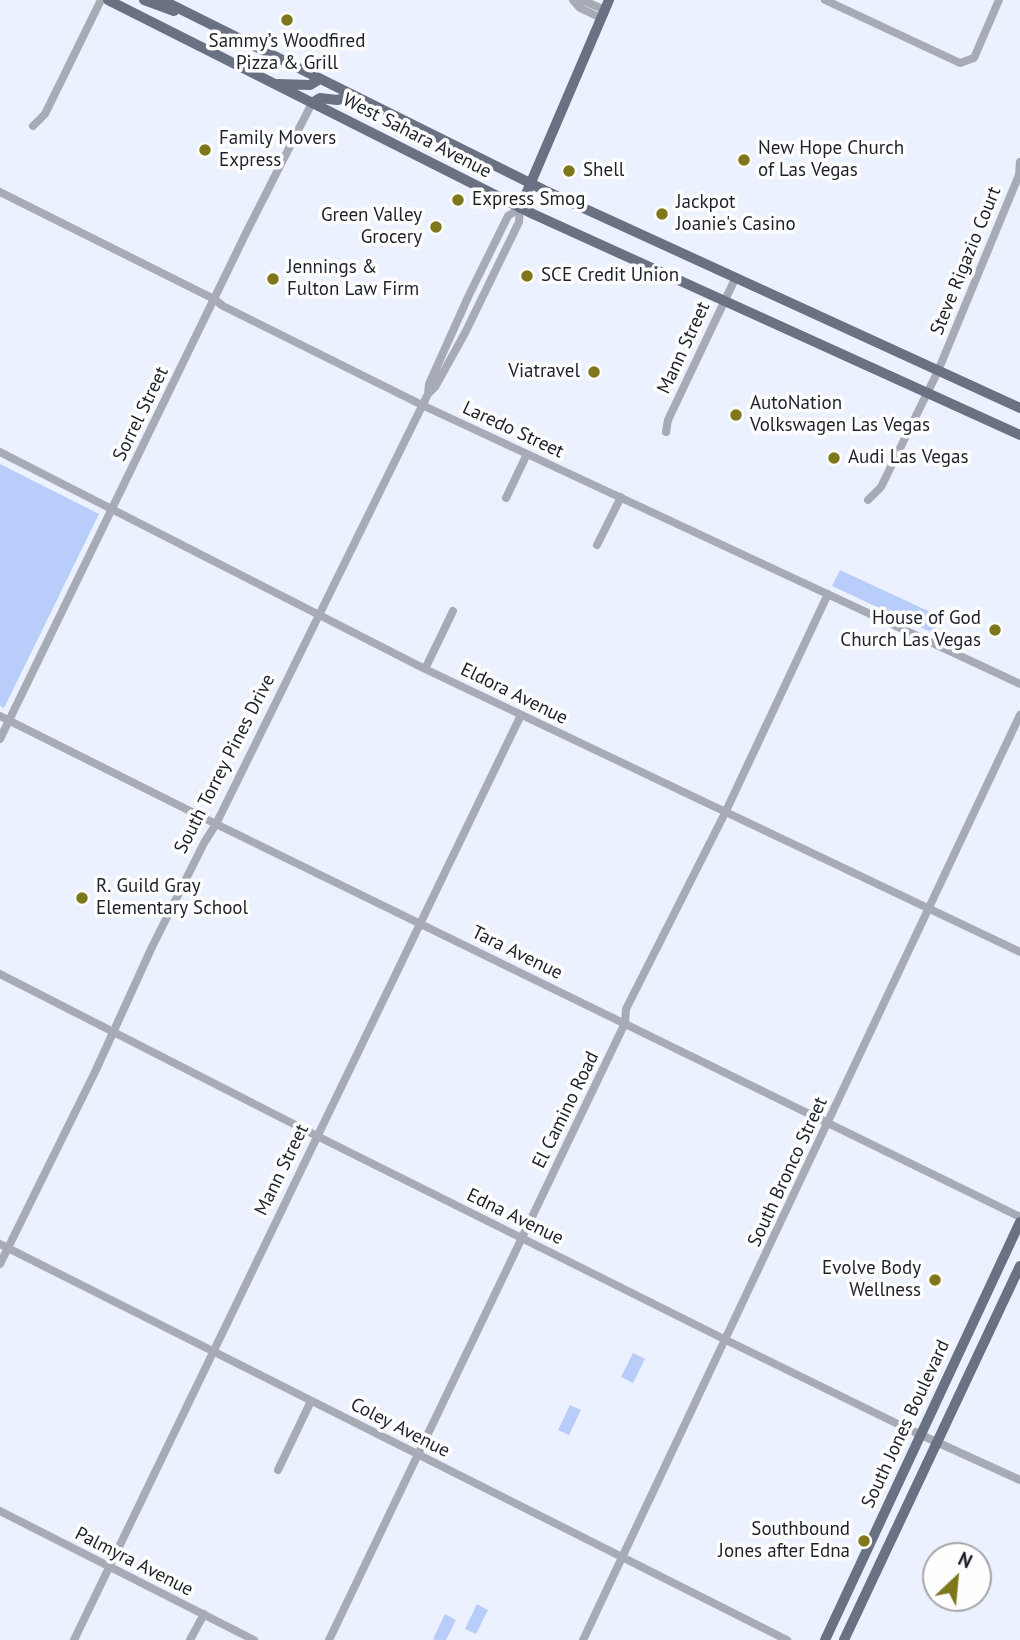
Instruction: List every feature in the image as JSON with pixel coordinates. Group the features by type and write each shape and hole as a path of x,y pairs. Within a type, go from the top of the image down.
{"main road":[{"name":"West Sahara Avenue","path":"108,0 520,208 1020,435"},
{"path":"144,0 171,11 185,12"},
{"name":"West Sahara Avenue","path":"162,0 531,184 1020,408"},
{"name":"South Torrey Pines Drive","path":"520,208 605,9"},
{"path":"274,84 310,85 320,79"},
{"path":"312,103 320,98 337,100 355,96"},
{"name":"South Jones Boulevard","path":"825,1640 1020,1222"},
{"name":"South Jones Boulevard","path":"844,1640 1020,1266"}],"street":[{"path":"33,126 45,114 101,0"},
{"path":"573,0 580,8 605,9"},
{"path":"582,0 605,9"},
{"path":"825,0 960,63 974,58 999,0"},
{"name":"Sorrel Street","path":"0,739 312,103"},
{"name":"Steve Rigazio Court","path":"938,370 1019,175 1020,162"},
{"name":"Laredo Street","path":"1,194 422,405 1020,684"},
{"name":"South Torrey Pines Drive","path":"428,394 429,384 453,327 508,216 520,208"},
{"name":"South Torrey Pines Drive","path":"0,1264 4,1246 113,1032 152,947 216,824 422,405 465,333 519,222 520,208"},
{"name":"Mann Street","path":"666,432 668,420 735,279"},
{"path":"453,327 465,333"},
{"path":"869,500 881,486 938,370"},
{"name":"Eldora Avenue","path":"0,452 425,669 1020,952"},
{"path":"506,498 527,454"},
{"path":"597,545 621,497"},
{"name":"El Camino Road","path":"329,1640 625,1023 626,1009 725,813 828,594"},
{"path":"425,669 453,611"},
{"name":"Mann Street","path":"74,1640 521,715"},
{"name":"South Bronco Street","path":"583,1640 1020,715"},
{"name":"Tara Avenue","path":"0,716 1020,1217"},
{"name":"Edna Avenue","path":"0,974 726,1340 1020,1480"},
{"name":"Coley Avenue","path":"4,1246 787,1640"},
{"path":"278,1469 311,1401"},
{"name":"Palmyra Avenue","path":"0,1511 254,1640"},
{"path":"190,1640 204,1614"}],"shaded area":[{"path":"0,464 99,514 4,708 0,706"},
{"path":"840,570 941,617 933,633 832,586"},
{"path":"633,1353 645,1359 633,1383 621,1377"},
{"path":"570,1405 581,1410 569,1435 558,1430"},
{"path":"477,1604 488,1610 476,1634 465,1629"},
{"path":"445,1614 456,1620 446,1640 435,1640 433,1639"}],"place":[{"name":"Sammy’s Woodfired Pizza & Grill","path":"287,20"},
{"name":"Family Movers Express","path":"205,150"},
{"name":"New Hope Church of Las Vegas","path":"744,160"},
{"name":"Shell","path":"569,171"},
{"name":"Express Smog","path":"458,200"},
{"name":"Jackpot Joanie's Casino","path":"662,214"},
{"name":"Green Valley Grocery","path":"436,227"},
{"name":"SCE Credit Union","path":"527,276"},
{"name":"Jennings & Fulton Law Firm","path":"273,279"},
{"name":"Viatravel","path":"594,372"},
{"name":"AutoNation Volkswagen Las Vegas","path":"736,415"},
{"name":"Audi Las Vegas","path":"834,458"},
{"name":"House of God Church Las Vegas","path":"995,630"},
{"name":"R. Guild Gray Elementary School","path":"82,898"},
{"name":"Evolve Body Wellness","path":"935,1280"},
{"name":"Southbound Jones after Edna","path":"864,1541"}]}
